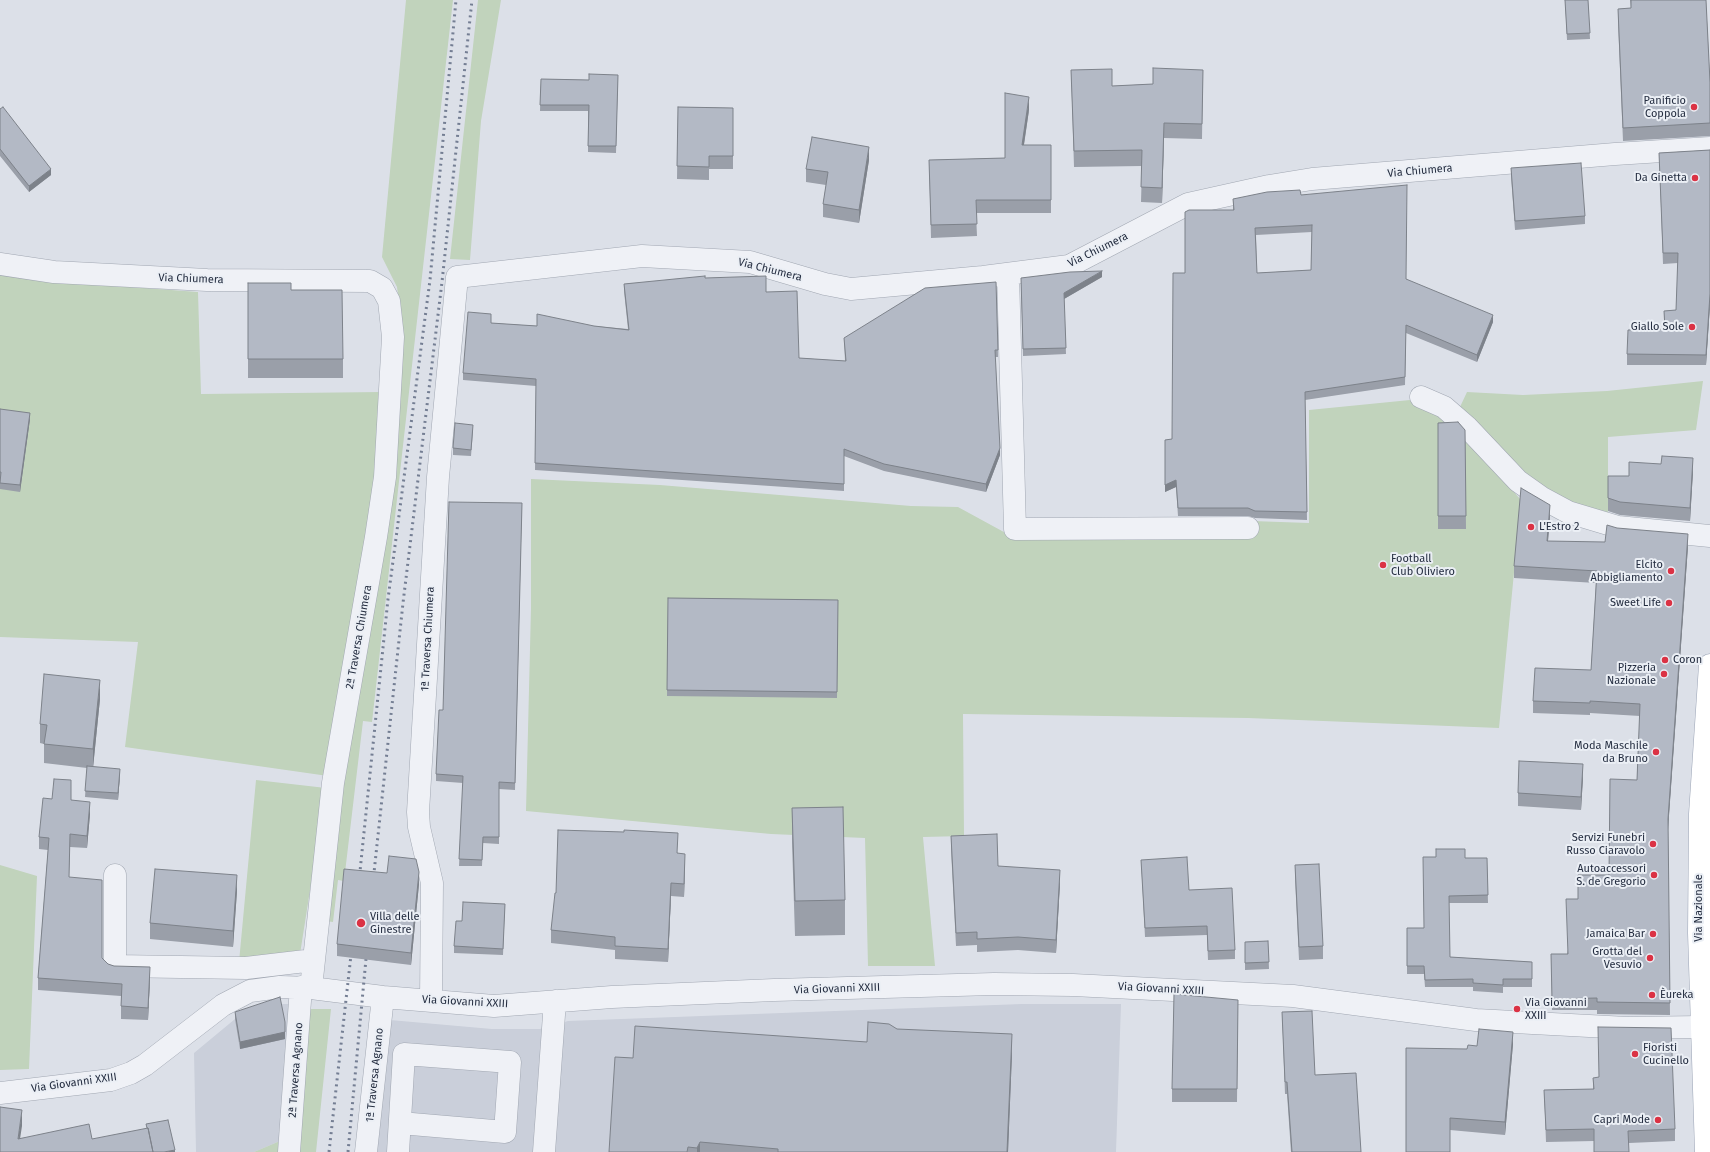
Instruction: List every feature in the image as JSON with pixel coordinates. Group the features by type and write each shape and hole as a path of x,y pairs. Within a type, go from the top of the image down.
{"main road":[{"name":"Via Nazionale","path":"1706,1152 1701,1028 1705,933 1700,814 1707,747 1710,665"}],"street":[{"name":"Via Chiumera","path":"457,277 642,256 750,262 824,284 850,289 1008,274 1069,266 1188,204 1269,186 1312,179 1615,154 1710,148"},
{"name":"Via Chiumera","path":"0,264 54,272 207,280 370,281 382,288"},
{"path":"1008,274 1015,529 1248,528"},
{"name":"1ª Traversa Chiumera","path":"431,1002 432,883 419,827 418,812 438,477 457,277"},
{"name":"2ª Traversa Chiumera","path":"306,987 314,960 333,783 385,477 393,337 389,301 382,288"},
{"path":"1421,397 1444,407 1466,427 1518,481 1542,498 1568,512 1618,527 1710,536"},
{"path":"115,875 115,966 246,968 314,960"},
{"name":"Via Giovanni XXIII","path":"0,1093 110,1080 131,1073 145,1065 223,1004 250,991 280,987 306,987 431,1002 494,1006 612,997 782,990 994,984 1073,985 1293,996 1476,1020 1627,1028 1701,1028"},
{"name":"2ª Traversa Agnano","path":"290,1152 306,987"},
{"name":"1ª Traversa Agnano","path":"366,1152 383,997"},
{"path":"544,1152 555,1002"},
{"path":"398,1152 404,1054 510,1062 505,1132 400,1123"}],"shaded area":[{"path":"280,1004 291,1004 280,1141 254,1152 196,1152 194,1053 235,1019"},
{"path":"1022,1004 1121,1004 1116,1152 376,1152 390,1020 492,1029 540,1029 568,1021"}],"green space":[{"path":"406,0 453,0 372,722 363,721 344,881 338,880 333,922 326,921 403,332 397,287 382,257"},
{"path":"478,0 501,0 481,121 470,260 450,259"},
{"path":"0,275 49,281 198,292 201,394 382,392 377,485 328,776 125,747 138,642 0,637"},
{"path":"1703,381 1696,430 1608,437 1608,517 1569,505 1525,475 1460,407 1467,392 1523,395 1607,391"},
{"path":"1410,400 1454,424 1521,500 1499,728 1248,718 963,714 964,836 923,837 935,966 868,966 865,838 771,834 526,811 531,608 531,479 660,485 911,506 958,507 1013,537 1252,521 1309,523 1309,410"},
{"path":"256,780 326,788 300,954 239,962"},
{"path":"0,865 37,876 29,1069 0,1070"},
{"path":"308,1009 331,1009 316,1152 299,1152"},
{"path":"280,1141 279,1152 254,1152"}],"building":[{"path":"1565,0 1588,0 1590,33 1567,34"},
{"path":"1631,0 1706,0 1710,82 1710,123 1623,128 1618,9 1631,8"},
{"path":"1153,68 1203,70 1202,124 1164,123 1162,188 1141,187 1142,150 1074,151 1071,70 1112,69 1112,86 1153,84"},
{"path":"589,74 618,75 616,146 588,146 589,105 540,105 541,79 589,80"},
{"path":"1005,93 1029,97 1022,145 1051,145 1051,200 976,200 977,224 931,225 929,160 1005,158"},
{"path":"3,107 51,169 29,186 0,149 0,109"},
{"path":"678,107 733,108 733,156 709,156 709,167 677,166"},
{"path":"812,137 869,147 859,210 823,204 828,172 806,169"},
{"path":"1710,150 1710,294 1706,355 1627,354 1628,330 1665,329 1664,311 1676,310 1678,253 1663,253 1659,153"},
{"path":"1581,163 1585,216 1515,221 1511,168"},
{"path":"1407,185 1406,279 1493,315 1477,355 1406,325 1405,377 1305,392 1307,512 1255,511 1248,508 1178,508 1176,480 1165,485 1165,440 1172,439 1173,273 1185,273 1185,212 1189,210 1234,210 1233,199 1267,192 1300,190 1301,195","holes":["1312,225 1311,270 1257,273 1255,228"]},
{"path":"1102,271 1064,293 1066,348 1023,349 1021,278 1070,272"},
{"path":"705,276 705,278 766,276 766,292 797,291 799,358 846,361 844,338 925,288 996,282 998,350 995,350 1000,448 986,484 884,464 844,449 844,484 535,463 536,379 463,373 468,312 491,314 491,323 537,326 537,314 594,326 629,330 624,284"},
{"path":"248,283 291,283 291,290 342,290 343,359 248,359"},
{"path":"0,409 30,413 20,485 0,483"},
{"path":"1458,422 1465,430 1466,516 1438,516 1438,423"},
{"path":"455,423 473,425 471,450 453,448"},
{"path":"1662,456 1693,458 1690,508 1620,502 1608,498 1608,476 1629,476 1629,462 1661,464"},
{"path":"1521,488 1550,505 1547,541 1605,542 1607,525 1617,528 1688,534 1668,819 1670,1003 1597,1002 1597,998 1552,999 1551,954 1568,954 1566,899 1578,899 1578,875 1609,875 1610,779 1637,780 1640,704 1590,701 1590,703 1533,701 1535,668 1591,670 1597,571 1514,566"},
{"path":"449,502 522,503 515,783 499,782 499,837 483,837 482,860 459,859 463,776 436,774 439,710 443,710"},
{"path":"668,598 838,600 837,692 667,690"},
{"path":"44,674 100,680 93,749 44,744 47,725 40,724"},
{"path":"1519,761 1583,764 1581,797 1518,793"},
{"path":"87,766 120,769 118,793 85,791"},
{"path":"54,779 71,780 71,800 90,802 87,836 70,834 69,877 102,880 102,958 108,964 114,966 150,967 148,1008 121,1006 122,984 38,978 49,838 39,837 43,798 52,799"},
{"path":"843,807 845,900 795,901 792,808"},
{"path":"558,830 624,832 624,830 678,833 677,853 685,854 684,884 671,883 668,949 615,946 615,937 551,930 556,893"},
{"path":"997,834 998,866 1060,870 1056,940 1018,937 977,939 977,932 956,933 951,836"},
{"path":"1436,849 1465,849 1465,858 1487,858 1488,895 1449,896 1450,957 1532,962 1532,979 1503,979 1503,985 1473,983 1473,979 1425,980 1424,966 1407,966 1407,928 1424,928 1423,857 1436,857"},
{"path":"389,856 416,859 419,872 411,953 337,944 344,869 387,873"},
{"path":"1187,857 1189,890 1232,888 1235,950 1208,951 1207,926 1145,928 1141,860"},
{"path":"1319,864 1323,946 1299,947 1295,865"},
{"path":"155,869 237,875 233,931 150,923"},
{"path":"463,902 505,904 503,949 454,946 456,921 462,921"},
{"path":"1268,941 1269,962 1245,963 1245,942"},
{"path":"1174,994 1238,1000 1237,1089 1172,1089"},
{"path":"280,997 285,1022 285,1032 240,1042 235,1012"},
{"path":"1312,1011 1315,1075 1356,1073 1361,1152 1292,1152 1287,1082 1285,1082 1282,1012"},
{"path":"868,1022 889,1024 897,1029 1012,1034 1007,1152 778,1152 778,1149 700,1142 697,1148 688,1147 687,1152 609,1152 615,1057 633,1058 635,1026 867,1042"},
{"path":"1598,1027 1671,1028 1675,1129 1628,1131 1629,1152 1594,1152 1594,1129 1546,1130 1544,1090 1594,1089 1593,1078 1599,1077"},
{"path":"1479,1029 1513,1032 1505,1122 1450,1118 1450,1152 1406,1152 1406,1048 1467,1049 1468,1045 1477,1046"},
{"path":"0,1107 22,1110 18,1139 89,1124 92,1139 148,1128 153,1152 0,1152"},
{"path":"168,1120 175,1150 153,1152 146,1124"}],"railway":[{"path":"359,881 388,599 430,280 456,0"},
{"path":"373,882 403,603 442,282 472,0"},
{"path":"329,1152 352,946"},
{"path":"348,1152 367,948"}],"place":[{"name":"Panificio Coppola","path":"1694,107"},
{"name":"Da Ginetta","path":"1695,178"},
{"name":"Giallo Sole","path":"1692,327"},
{"name":"L'Estro 2","path":"1531,527"},
{"name":"Football Club Oliviero","path":"1383,565"},
{"name":"Elcito Abbigliamento","path":"1671,571"},
{"name":"Sweet Life","path":"1669,603"},
{"name":"Coron","path":"1665,660"},
{"name":"Pizzeria Nazionale","path":"1664,674"},
{"name":"Moda Maschile da Bruno","path":"1656,752"},
{"name":"Servizi Funebri Russo Ciaravolo","path":"1653,844"},
{"name":"Autoaccessori S. de Gregorio","path":"1654,875"},
{"name":"Villa delle Ginestre","path":"361,923"},
{"name":"Jamaica Bar","path":"1653,934"},
{"name":"Grotta del Vesuvio","path":"1650,958"},
{"name":"Èureka","path":"1652,995"},
{"name":"Via Giovanni XXIII","path":"1517,1009"},
{"name":"Fioristi Cucinello","path":"1635,1054"},
{"name":"Capri Mode","path":"1658,1120"}]}
